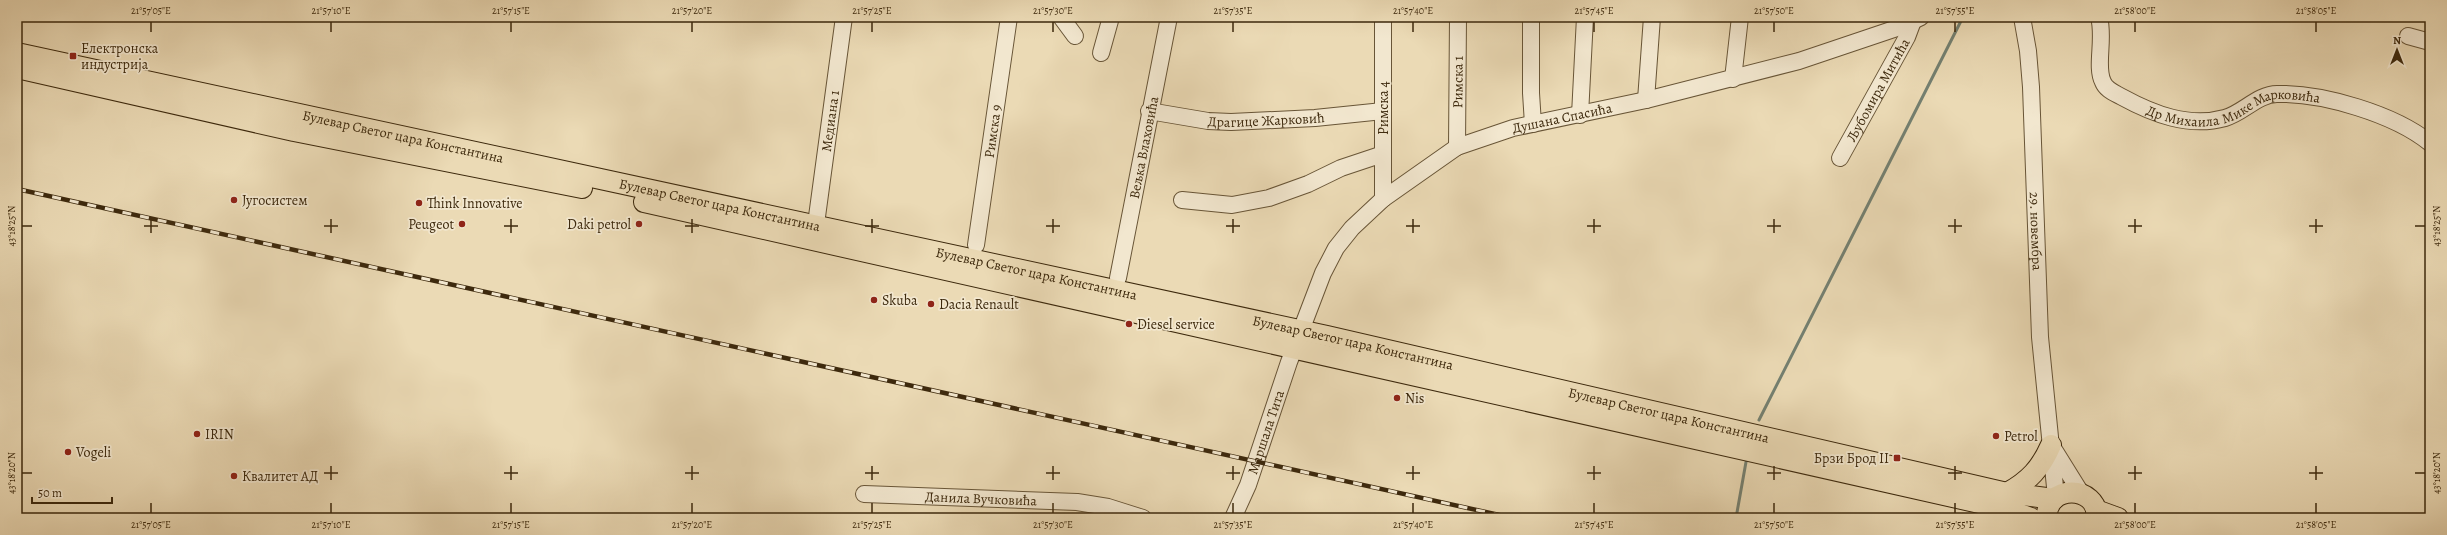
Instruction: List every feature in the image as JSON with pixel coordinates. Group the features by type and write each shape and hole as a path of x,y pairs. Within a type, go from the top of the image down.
{"main road":[{"name":"Булевар Светог цара Константина","path":"17,53 816,224 2006,508 2030,518"},
{"name":"Булевар Светог цара Константина","path":"17,68 294,131 616,195 1297,338 2007,493 2055,498"},
{"path":"2007,493 2023,484 2036,473 2051,445"},
{"path":"2047,518 2048,509 2055,498 2066,492 2081,493 2089,498 2096,514 2118,518"}],"street":[{"name":"Медиана 1","path":"816,224 844,17"},
{"name":"Римска 9","path":"976,244 1009,17"},
{"path":"1061,17 1075,36"},
{"path":"1101,53 1111,17"},
{"name":"Вељка Влаховића","path":"1118,278 1169,17"},
{"name":"Римска 4","path":"1382,199 1383,17"},
{"name":"Римска 1","path":"1457,147 1458,17"},
{"path":"1531,17 1530,93 1533,124"},
{"path":"1580,115 1585,17"},
{"path":"1646,100 1652,17"},
{"path":"1733,79 1740,17"},
{"name":"29. новембра","path":"2022,17 2030,68 2040,337 2055,498"},
{"name":"Др Михаила Мике Марковића","path":"2099,17 2102,31 2099,72 2105,88 2140,107 2173,118 2200,122 2228,118 2269,95 2304,95 2375,114 2407,127 2430,143"},
{"name":"Душана Спасића","path":"1297,338 1323,273 1336,248 1352,228 1382,199 1457,147 1533,124 1580,115 1733,79 1836,50 1917,19"},
{"name":"Љубомира Митића","path":"1840,158 1917,19"},
{"path":"2408,36 2430,42"},
{"name":"Драгице Жарковић","path":"1150,111 1208,121 1231,122 1315,118 1382,111"},
{"path":"1182,200 1232,205 1269,198 1308,184 1342,168 1383,154"},
{"name":"Маршала Тита","path":"1233,518 1248,484 1297,338"},
{"name":"29. новембра","path":"2051,445 2081,493"},
{"name":"Данила Вучковића","path":"864,494 1077,502 1108,507 1143,518"}],"waterway":[{"path":"1759,420 1963,17"},
{"path":"1736,518 1746,462"},
{"path":"1295,518 1301,518"}],"railway":[{"path":"17,189 1513,518"}],"place":[{"name":"Електронска индустрија","path":"73,56"},
{"name":"Југосистем","path":"234,200"},
{"name":"Think Innovative","path":"419,203"},
{"name":"Peugeot","path":"462,224"},
{"name":"Daki petrol","path":"639,224"},
{"name":"Skuba","path":"874,300"},
{"name":"Dacia Renault","path":"931,304"},
{"name":"Diesel service","path":"1129,324"},
{"name":"Nis","path":"1397,398"},
{"name":"IRIN","path":"197,434"},
{"name":"Petrol","path":"1996,436"},
{"name":"Vogeli","path":"68,452"},
{"name":"Брзи Брод II","path":"1897,458"},
{"name":"Квалитет АД","path":"234,476"}]}
